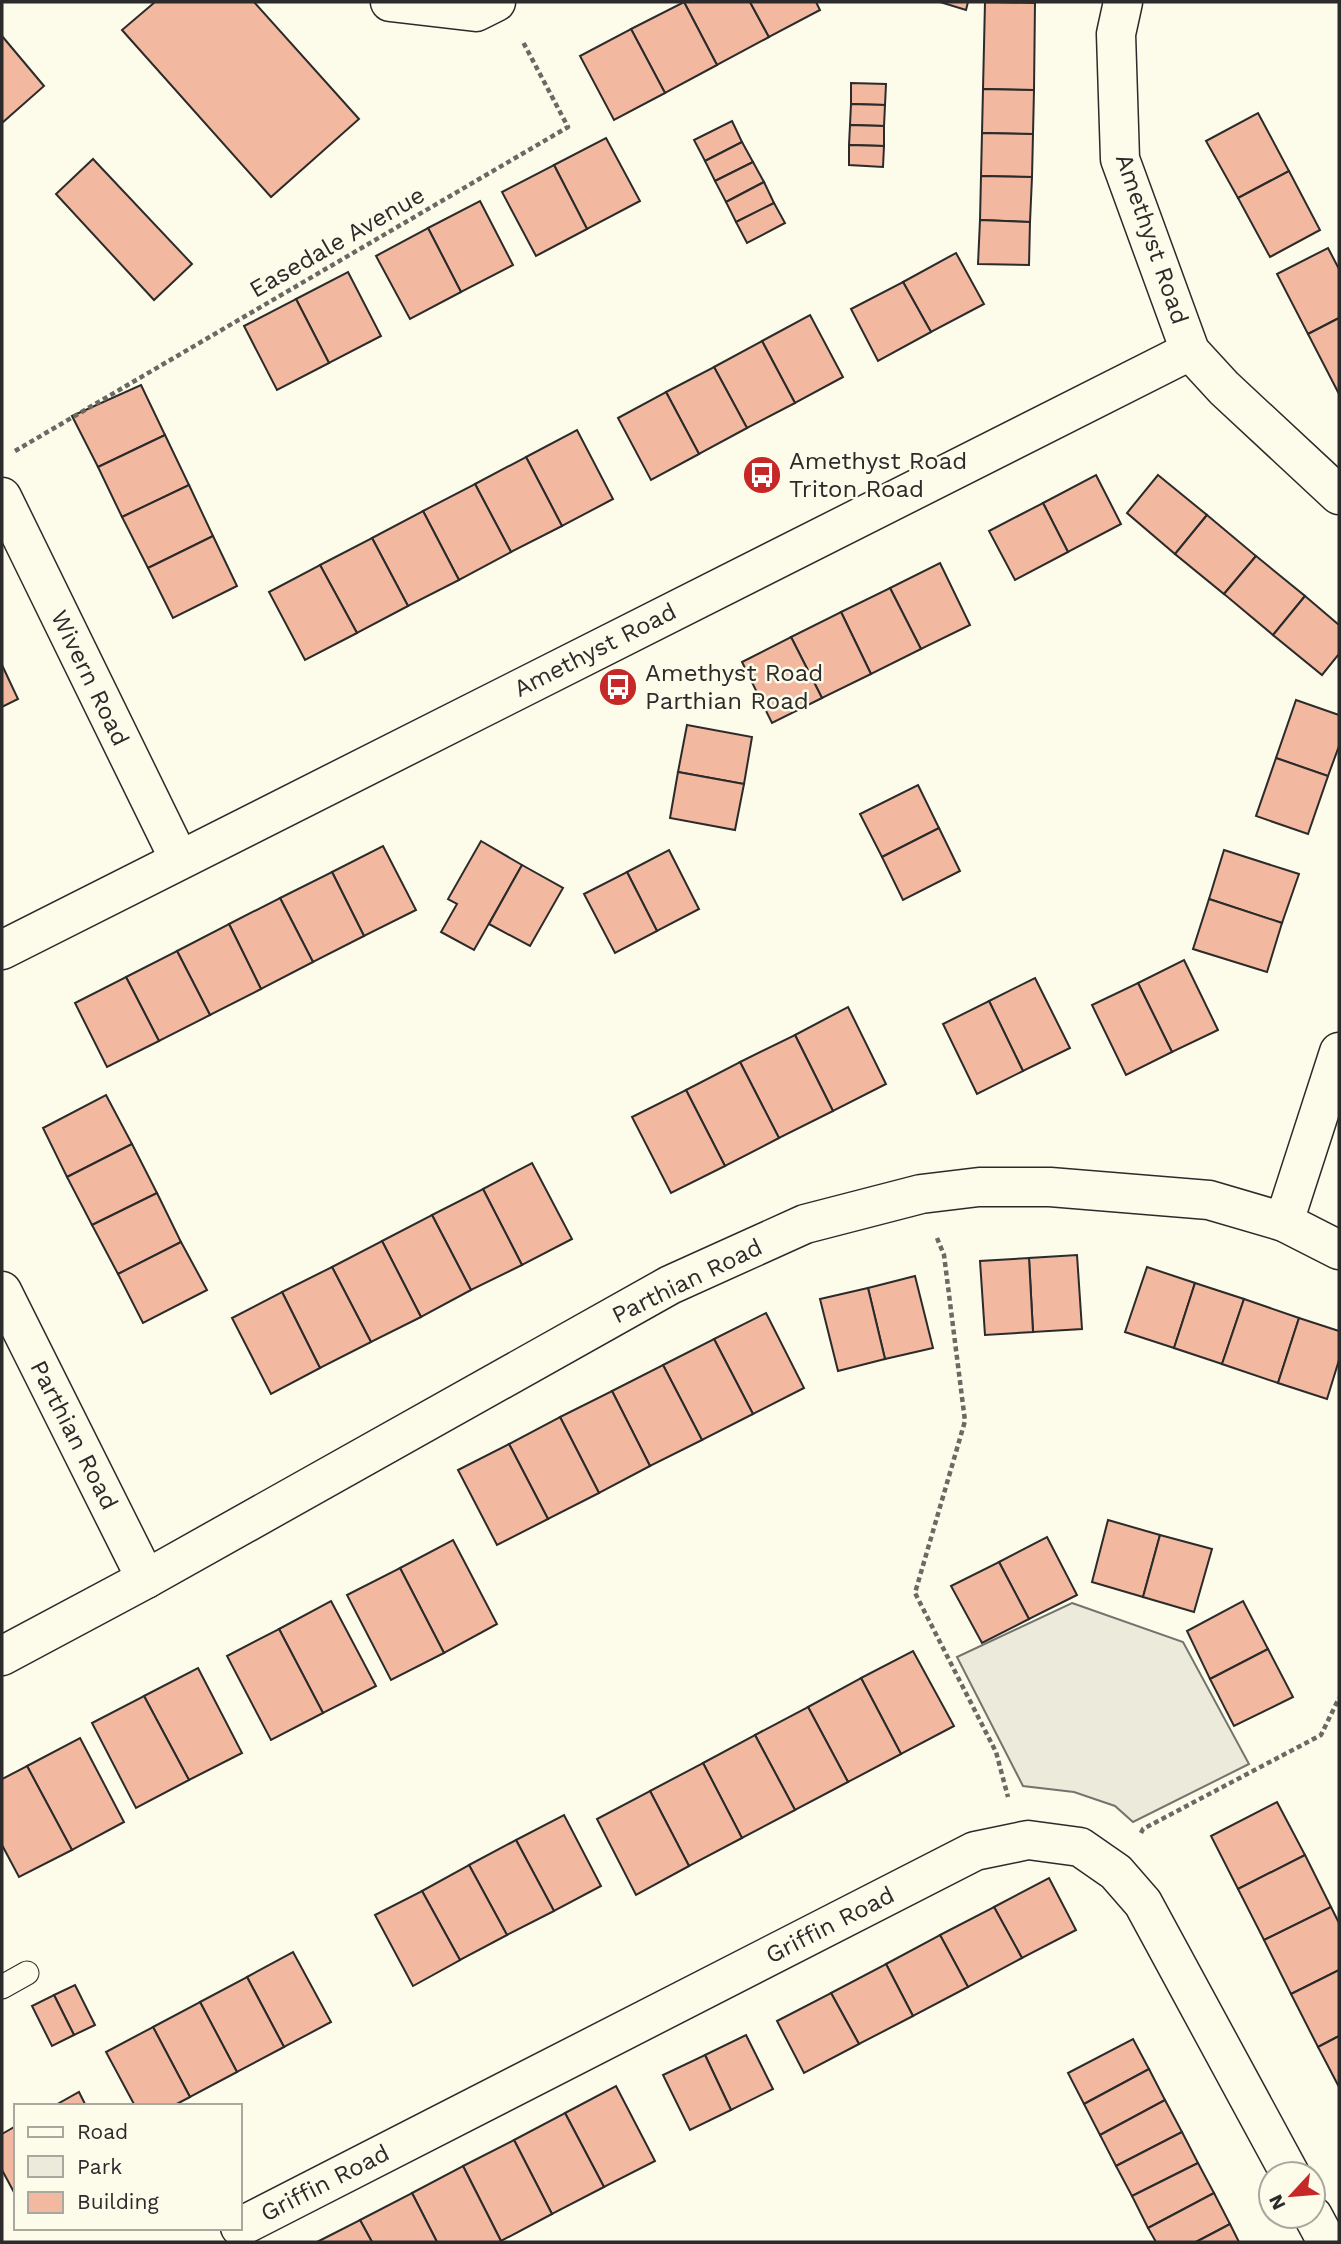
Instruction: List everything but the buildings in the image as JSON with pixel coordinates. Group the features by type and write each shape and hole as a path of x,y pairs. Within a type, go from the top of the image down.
{"street":[{"path":"390,2 476,12 496,2"},
{"name":"Amethyst Road","path":"1123,2 1116,34 1121,159 1190,351 1224,388 1339,495"},
{"name":"Amethyst Road","path":"2,950 1190,351"},
{"name":"Wivern Road","path":"2,496 179,859"},
{"path":"1284,1222 1339,1052"},
{"name":"Parthian Road","path":"2,1656 146,1579 670,1285 805,1224 921,1194 979,1187 1050,1187 1209,1200 1284,1222 1339,1250"},
{"name":"Parthian Road","path":"2,1292 146,1579"},
{"name":"Griffin Road","path":"242,2226 975,1850 1028,1840 1080,1847 1116,1872 1143,1903 1282,2160"},
{"name":"Griffin Road","path":"212,2242 234,2230"}],"lane":[{"path":"2,1987 27,1973"}],"path":[{"name":"Easedale Avenue","path":"14,452 568,127 521,36"},
{"path":"921,1194 944,1255 965,1421 915,1592 996,1752 1019,1842"},
{"path":"1121,1879 1143,1829 1321,1735 1339,1698"}],"green space":[{"path":"1072,1603 1183,1642 1249,1764 1133,1822 1115,1806 1074,1792 1023,1786 957,1657"}],"place":[{"name":"Amethyst Road Triton Road","path":"762,475"},
{"name":"Amethyst Road Parthian Road","path":"618,687"}]}
